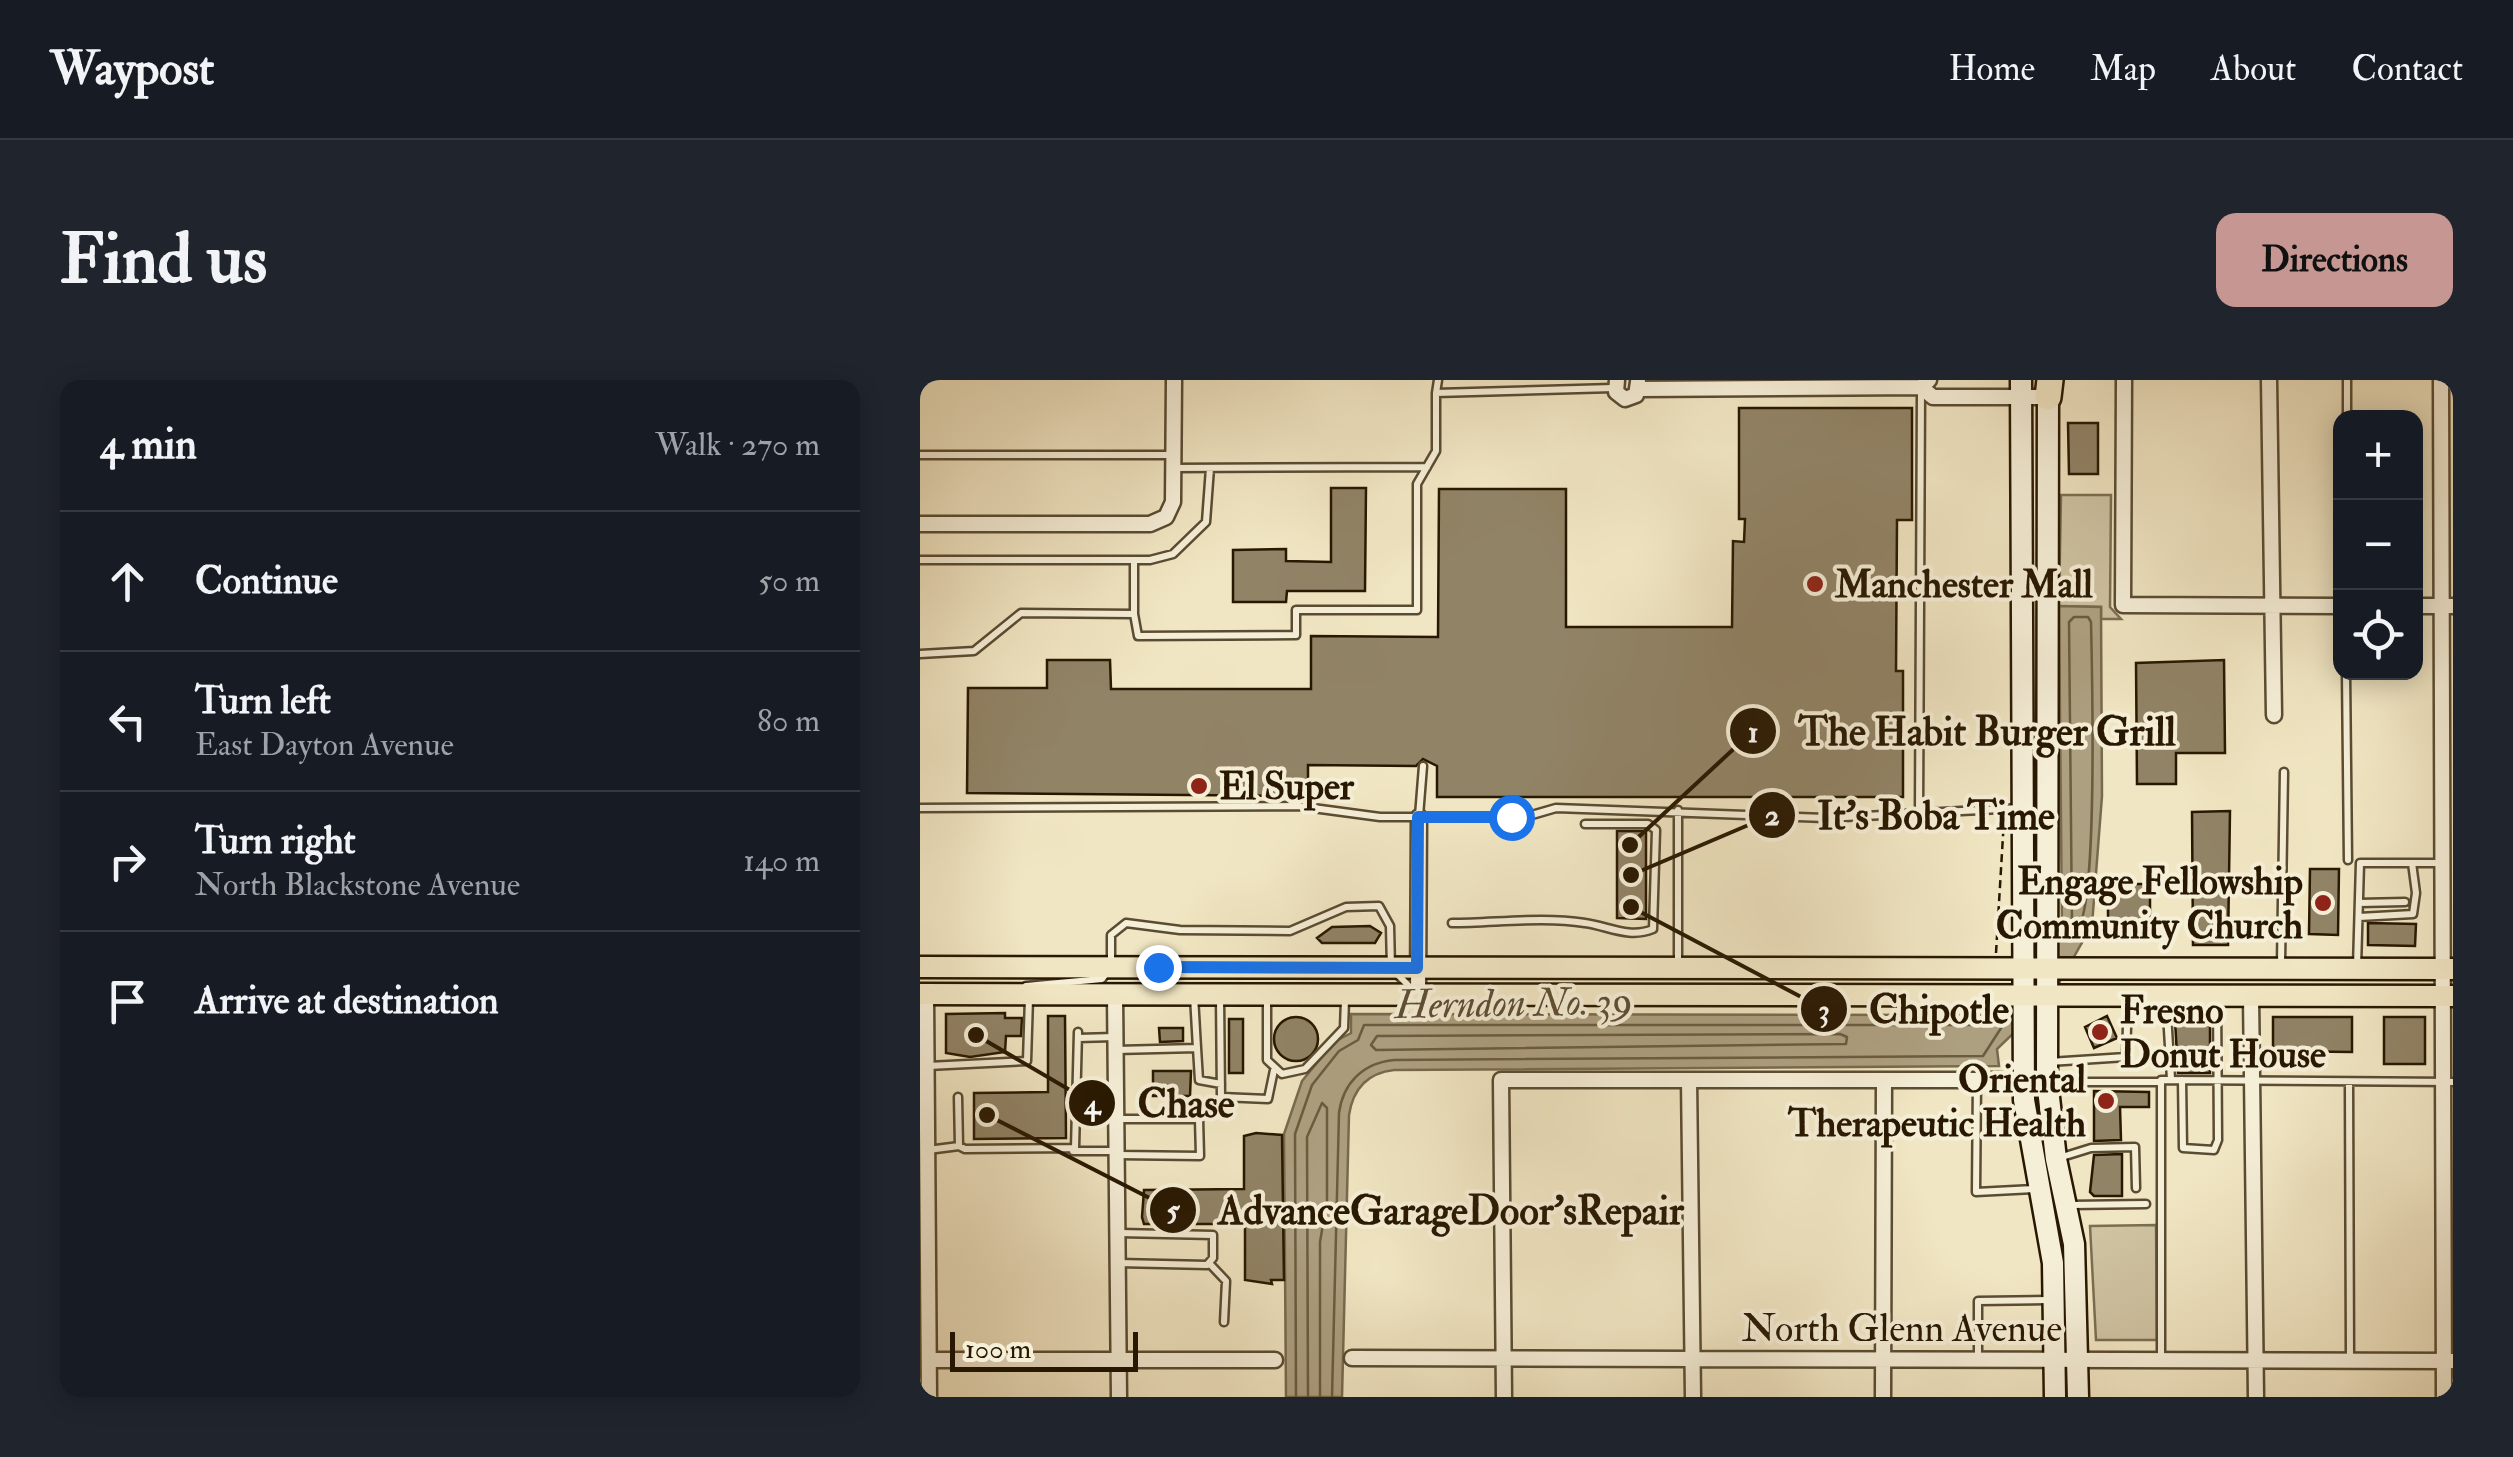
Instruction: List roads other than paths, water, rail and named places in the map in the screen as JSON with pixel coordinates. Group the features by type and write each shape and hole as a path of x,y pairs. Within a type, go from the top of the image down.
{"main road":[{"path":"2049,386 2047,1072 2056,1159 2074,1244 2078,1397"},
{"path":"2021,388 2012,814 2024,970 2024,1080 2053,1263 2055,1397"},
{"path":"920,967 2447,969"},
{"path":"923,994 941,981 1000,979 1064,967"},
{"path":"1115,996 1130,981 1186,980 1254,968"},
{"path":"923,994 2447,996"}],"street":[{"path":"920,524 1150,524 1166,517 1173,502 1174,380"},
{"path":"2124,380 2123,605 2333,606"},
{"path":"2269,380 2274,715"},
{"path":"2442,380 2447,606 2441,863 2447,884 2448,1082 2448,1360 2444,1397"},
{"path":"1616,384 1625,398 1633,397 1638,384 1925,384 1933,398 2049,386"},
{"path":"1418,817 1418,995"},
{"path":"923,994 929,1397"},
{"path":"1115,996 1119,1397"},
{"path":"2252,996 2256,1397"},
{"path":"1504,1397 1501,1080 2024,1080"},
{"path":"1690,1080 1693,1397"},
{"path":"1882,1397 1884,1080"},
{"name":"North Glenn Avenue","path":"1352,1358 2448,1360"},
{"path":"929,1360 1276,1360"}],"lane":[{"path":"1134,560 1138,636 1296,635 1296,610 1417,610 1417,484 1436,450 1438,380"},
{"path":"2347,380 2347,410"},
{"path":"1436,393 1616,384"},
{"path":"1918,815 1925,384"},
{"path":"920,455 1173,461 1210,468 1427,466"},
{"path":"920,560 1134,560 1172,554 1198,534 1210,505 1210,468"},
{"path":"920,654 974,651 1021,614 1134,614"},
{"path":"2346,680 2348,860"},
{"path":"1418,817 1423,766"},
{"path":"2281,969 2284,772"},
{"path":"920,808 1298,806 1331,813 1418,817 1525,817 1556,808 1678,810 1735,817 2012,814"},
{"path":"1678,810 1678,969"},
{"path":"1452,923 1585,923 1607,931 1652,929 1657,836 1648,824 1585,824"},
{"path":"2357,969 2360,863 2441,863"},
{"path":"2358,917 2413,914 2416,893 2412,863"},
{"path":"2359,903 2405,902"},
{"path":"970,995 1042,983 1096,980 1111,967 1110,935 1116,926 1139,922 1170,929 1290,931 1346,907 1372,904 1388,917 1391,968 1418,995"},
{"path":"927,1066 1028,1061 1029,995"},
{"path":"1194,995 1198,1080 1221,1084"},
{"path":"1220,995 1224,1100 1268,1099 1274,1070"},
{"path":"1267,995 1267,1060 1282,1074 1305,1069 1344,1028 1345,995"},
{"path":"2047,1072 2126,1057 2128,996"},
{"path":"2166,996 2171,1080"},
{"path":"2182,1080 2183,1148 2210,1151 2217,1146 2217,996"},
{"path":"1069,1150 1077,1144 1078,1035 1115,1044 1197,1048"},
{"path":"2047,1072 2160,1082 2448,1082"},
{"path":"1977,1080 1976,1192 2040,1189"},
{"path":"2160,1082 2161,1359"},
{"path":"2349,1082 2350,1361"},
{"path":"958,1097 959,1146"},
{"path":"928,1150 959,1146 965,1150 1200,1156 1199,1119 1116,1119"},
{"path":"2056,1159 2091,1148 2134,1147 2136,1188"},
{"path":"2065,1205 2146,1204"},
{"path":"1118,1232 1212,1235 1209,1263 1226,1282 1224,1322"},
{"path":"1118,1263 1209,1263"},
{"path":"1978,1359 1978,1301 2053,1300"}],"water":[{"path":"2059,606 2101,607 2102,796 2092,925 2051,997 1997,1049 1999,1066 1394,1070 1376,1075 1358,1090 1349,1115 1342,1397 1286,1397 1284,1134 1302,1081 1334,1042 1351,1033 1351,1014 1989,1015 2037,978 2062,931"}],"place":[{"name":"Manchester Mall","path":"1815,584"},
{"name":"El Super","path":"1199,786"},
{"name":"The Habit Burger Grill","path":"1630,845"},
{"name":"It's Boba Time","path":"1631,875"},
{"name":"Engage Fellowship Community Church","path":"2323,903"},
{"name":"Chipotle","path":"1631,907"},
{"name":"Fresno Donut House","path":"2100,1032"},
{"name":"Chase","path":"976,1035"},
{"name":"Oriental Therapeutic Health","path":"2106,1101"},
{"name":"AdvanceGarageDoor'sRepair","path":"987,1115"}],"water label":[{"name":"Herndon No. 39","path":"1514,1002"}]}
